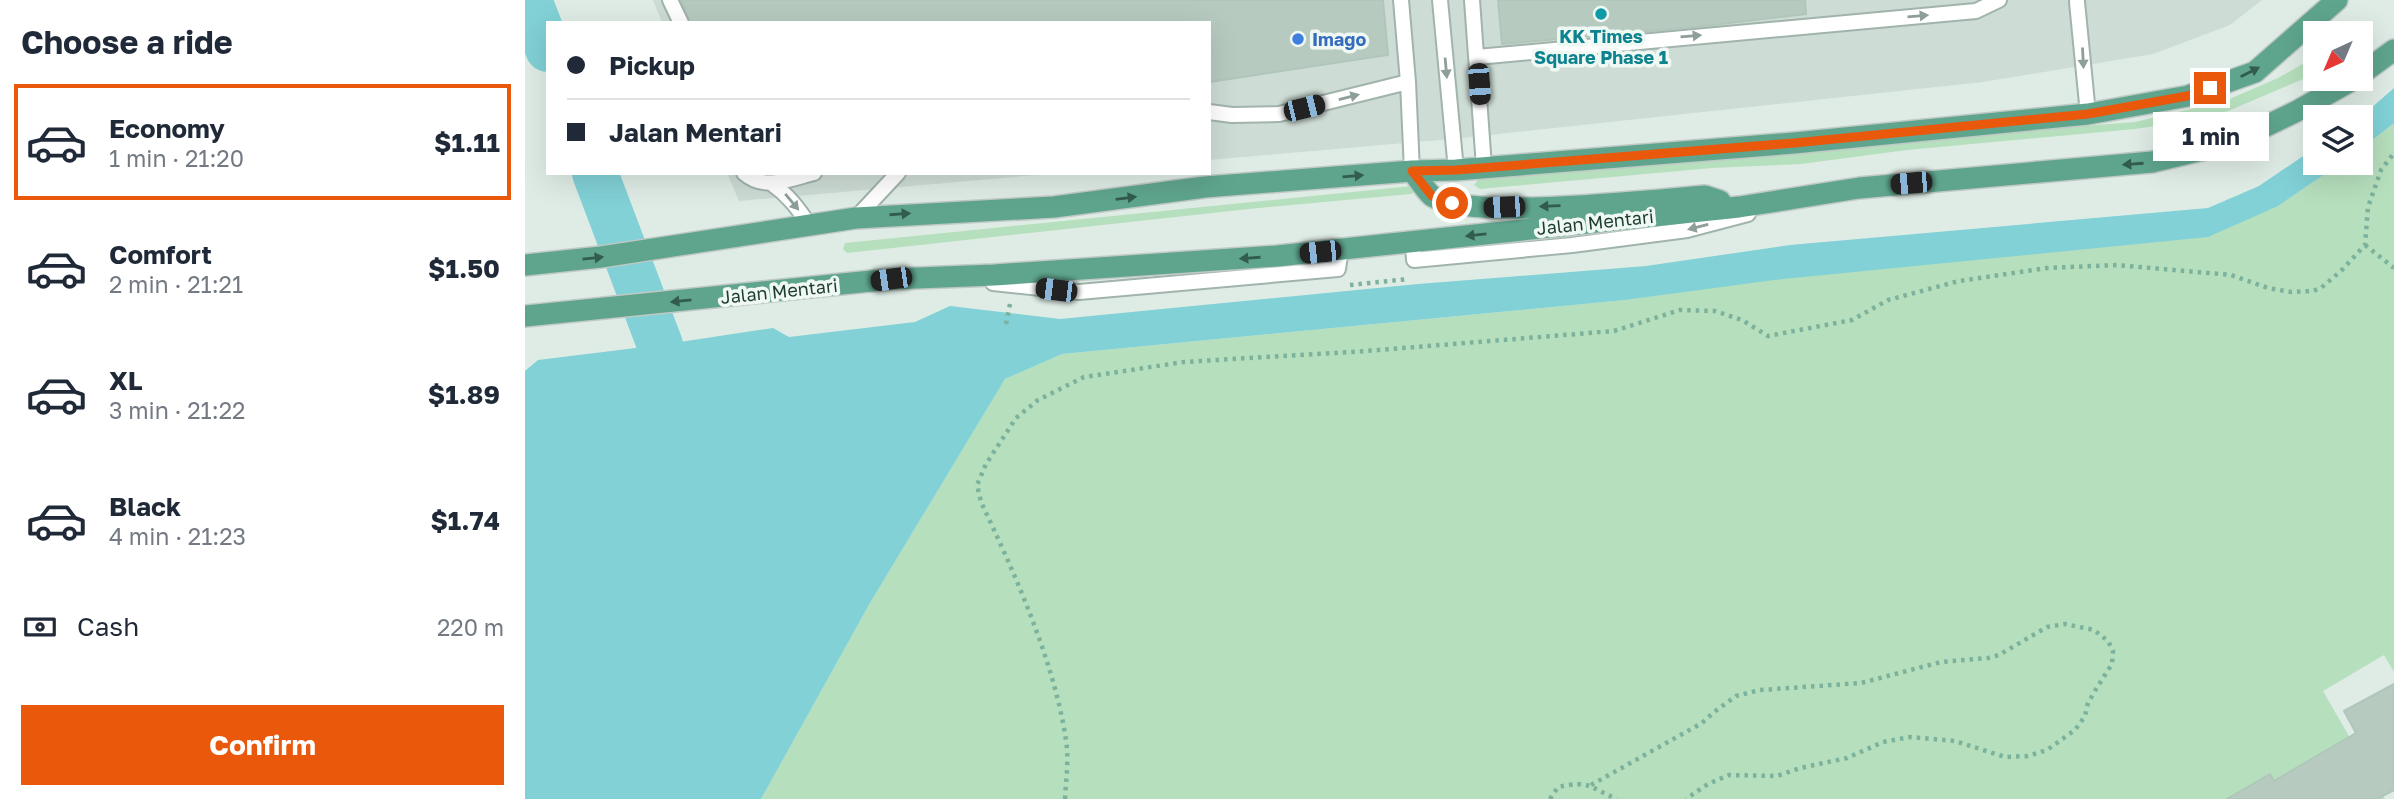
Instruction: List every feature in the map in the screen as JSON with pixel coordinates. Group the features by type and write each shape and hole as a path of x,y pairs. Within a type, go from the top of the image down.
{"main road":[{"path":"2327,21 2337,0"},
{"path":"525,265 601,257 856,218 1054,207 1199,180 1456,170 1794,143 2088,114 2187,96 2255,72 2337,0"},
{"name":"Jalan Mentari","path":"2373,64 2394,50"},
{"name":"Jalan Mentari","path":"525,316 891,279 995,275 1277,256 1739,207 1859,187 2153,162 2231,143 2299,110 2330,91"},
{"path":"1412,171 1432,196 1481,208 1600,205 1706,196 1739,207"}],"lane":[{"path":"670,0 680,21"},
{"path":"1401,0 1412,171"},
{"path":"1440,0 1456,170"},
{"path":"1472,0 1484,167"},
{"path":"1477,57 1976,11 1999,0"},
{"path":"2082,1 2088,114"},
{"path":"1211,112 1279,114 1408,82"},
{"path":"746,175 754,182 771,183 805,175"},
{"path":"856,218 896,175"},
{"path":"771,183 797,206 809,225"},
{"path":"1413,245 1414,260 1572,245 1687,230 1859,187"}],"path":[{"path":"1065,799 1066,741 1050,673 1037,634 981,502 977,485 985,464 1016,418 1038,400 1084,377 1184,362 1366,351 1614,331 1680,310 1715,311 1742,320 1768,336 1852,320 1888,299 1959,281 2057,268 2117,265 2231,275 2268,288 2291,292 2313,291 2321,288 2341,271 2365,245 2368,207 2381,170 2394,153"},
{"path":"2365,245 2394,268"},
{"path":"1006,324 1010,304"},
{"path":"1591,785 1702,723 1736,696 1760,690 1861,682 1941,662 1987,658 1999,655 2047,627 2064,624 2094,630 2108,641 2113,652 2112,664 2092,696 2085,716 2075,730 2047,750 2028,756 2005,757 1955,741 1910,737 1883,742 1847,758 1777,776 1729,775 1708,784 1686,799"},
{"path":"1550,799 1558,788 1579,783 1591,785 1617,799"}],"shaded area":[{"name":"KK Times Square Phase 1","path":"653,0 2262,0 2230,25 2153,54 1983,82 1462,138 1211,160 1211,21 661,21"},
{"path":"728,175 1037,175 739,201"}],"green space":[{"path":"2303,64 2303,79 2228,111 2135,129 1907,150 1801,164 1712,168 1480,189 1474,185 1479,179 2135,122 2225,101"},
{"path":"2394,123 2394,672 2384,655 2323,691 2385,799 2285,799 2270,774 2227,799 761,799 870,603 1005,379 1062,354 1625,300 2278,206 2323,175 2373,175 2373,140"},
{"path":"1412,186 1415,191 1411,194 847,253 843,249 845,243"}],"water":[{"path":"2394,88 2394,123 2373,140 2373,106"},
{"path":"2303,156 2303,175 2323,175 2278,206 2208,237 1774,280 1625,300 1062,354 1005,379 870,603 761,799 525,799 525,371 538,360 773,328 789,337 915,322 950,306 1060,319 1418,284 1646,266 1790,245 2208,208 2259,186"}],"building":[{"name":"Imago","path":"681,0 1383,0 1388,55 1211,82 1211,21 689,21"},
{"name":"KK Times Square Phase 1","path":"1498,0 1805,0 1806,14 1502,44"},
{"path":"2394,684 2394,790 2377,799 2227,799 2270,774 2274,781 2356,733 2344,711"}],"waterway":[{"path":"529,0 546,44"},
{"path":"596,175 660,345"}],"place":[{"name":"KK Times Square Phase 1","path":"1601,14"},
{"name":"Imago","path":"1298,39"}],"route":[{"path":"1452,203 1432,196 1412,171 1456,170 1794,143 2088,114 2187,96 2210,88"}]}
